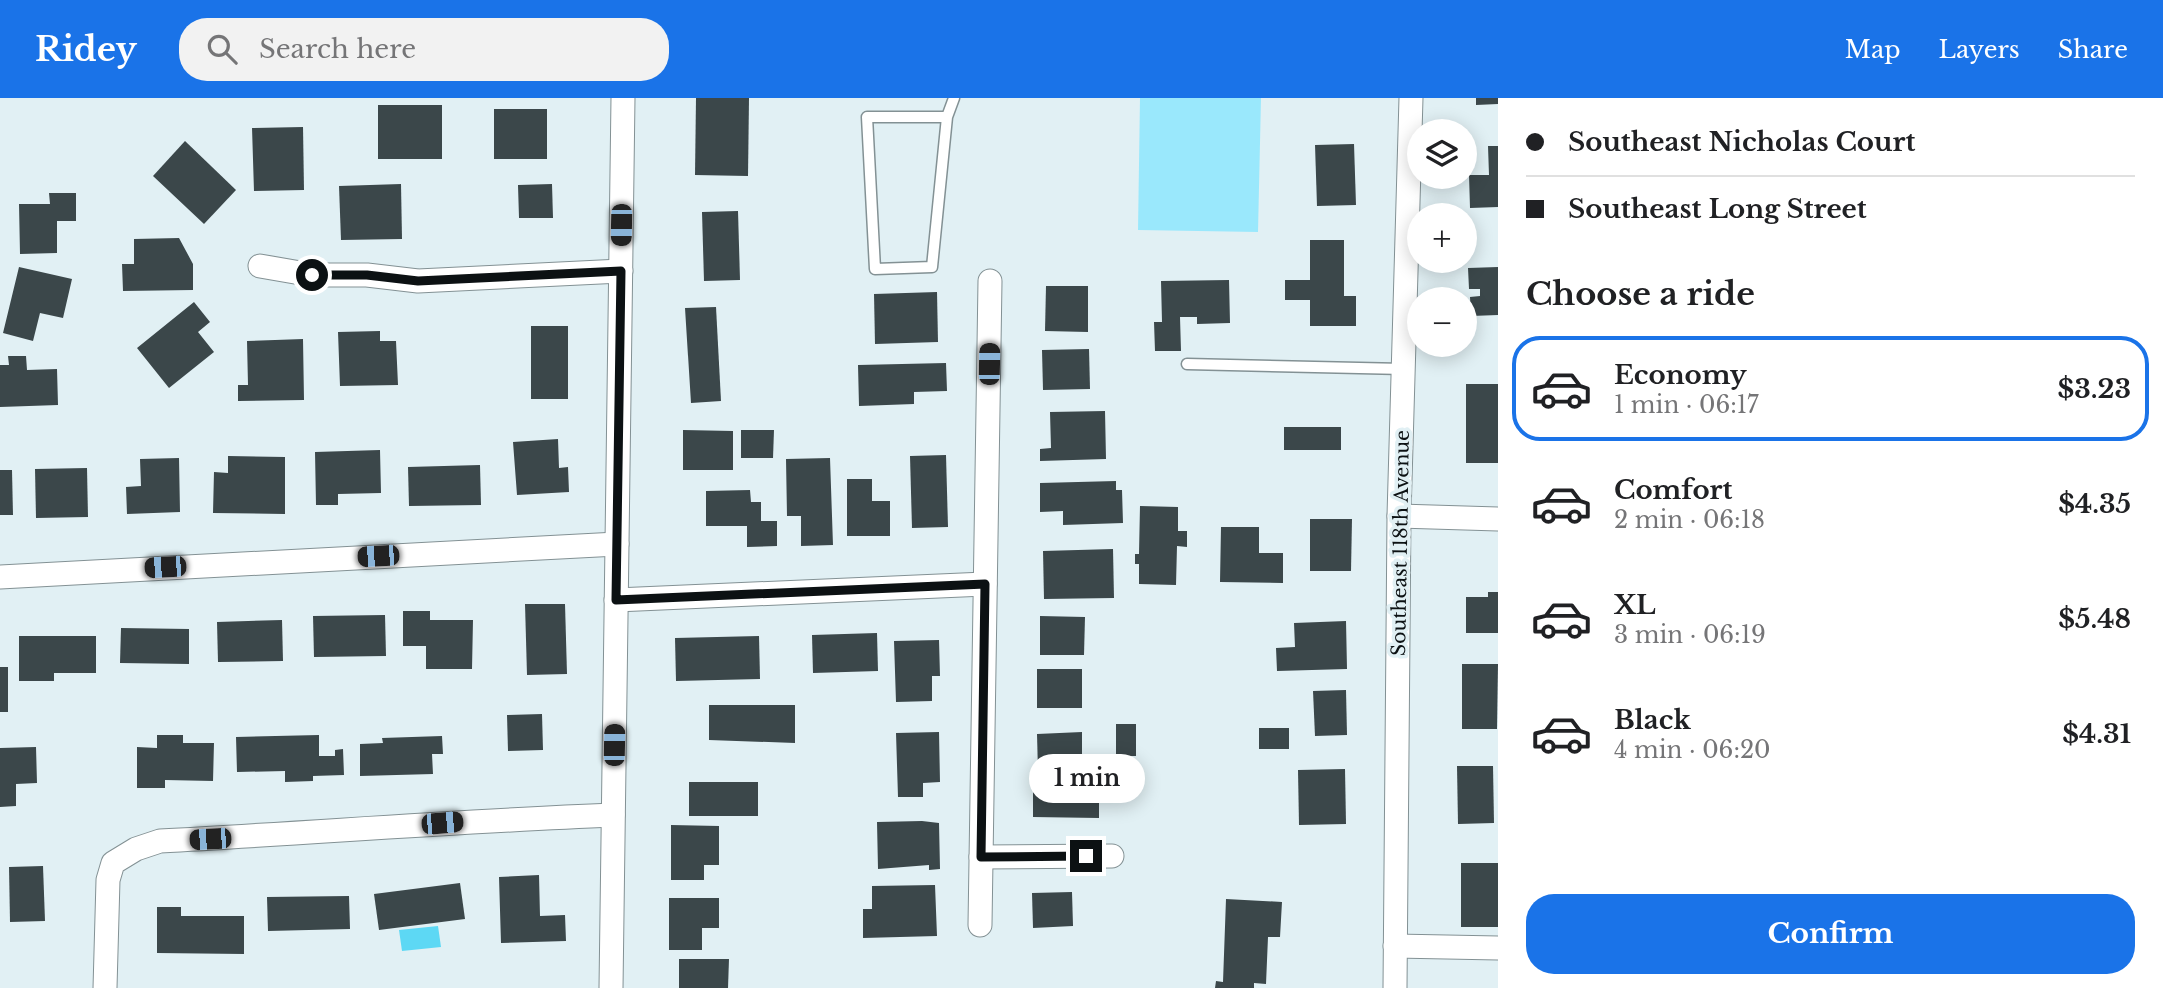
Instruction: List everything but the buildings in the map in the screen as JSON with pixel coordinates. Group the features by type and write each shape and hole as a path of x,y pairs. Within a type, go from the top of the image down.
{"street":[{"path":"611,988 623,98"},
{"name":"Southeast 118th Avenue","path":"1395,988 1399,516 1411,98"},
{"path":"260,266 312,275 367,275 418,281 621,271"},
{"path":"980,925 990,281"},
{"path":"1399,516 1498,519"},
{"path":"0,576 617,544"},
{"path":"616,600 985,584"},
{"path":"105,988 108,880 113,863 136,849 160,841 359,831 470,820 613,815"},
{"path":"981,857 1112,856"},
{"path":"1395,946 1498,948"}],"lane":[{"path":"947,117 867,117 875,269 932,267 947,117 954,98"},
{"path":"1187,365 1404,369"}],"shaded area":[{"path":"1140,98 1261,98 1258,232 1138,230"},
{"path":"438,926 441,947 402,951 399,930"}],"route":[{"path":"312,275 367,275 418,281 621,271 616,600 985,584 981,857 1086,856"}]}
